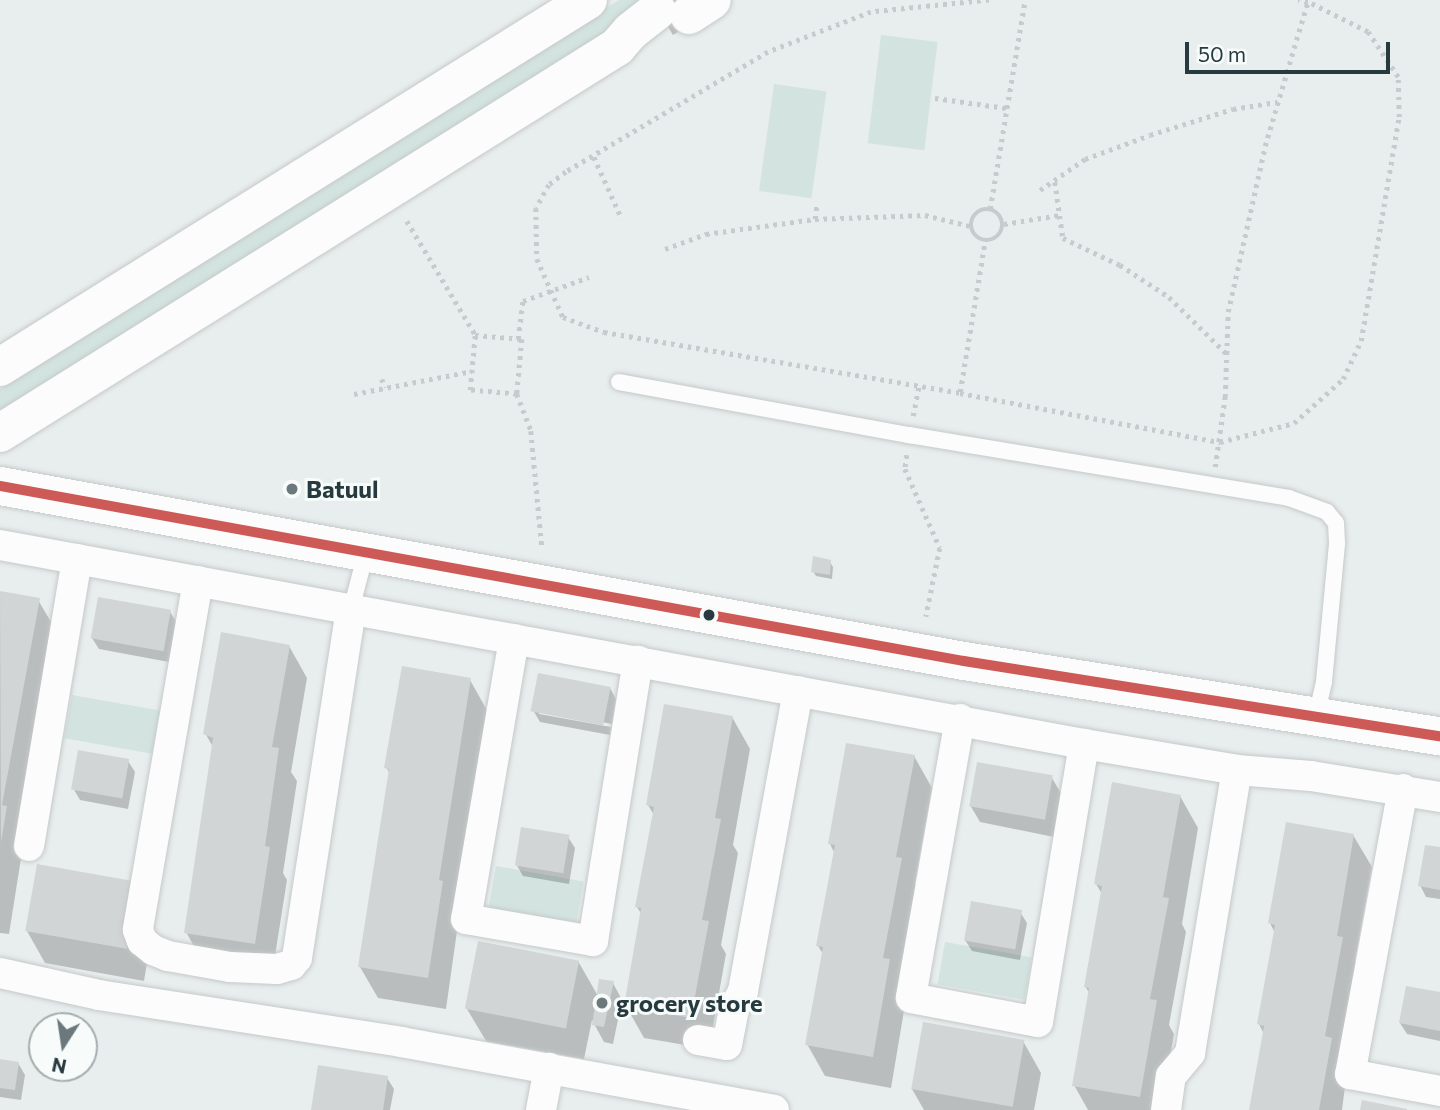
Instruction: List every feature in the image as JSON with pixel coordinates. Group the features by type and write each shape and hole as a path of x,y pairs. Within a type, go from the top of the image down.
{"street":[{"path":"0,368 588,0"},
{"path":"0,433 617,47 638,43 682,14"},
{"path":"0,486 926,654 1440,736"},
{"path":"0,545 960,719 1084,744 1237,770 1311,776 1440,797"},
{"path":"29,846 77,559"},
{"path":"198,581 138,930 142,941 153,950 181,958 230,967 276,969 291,965 297,958 351,610"},
{"path":"514,639 467,919 593,941 638,662"},
{"path":"698,1040 727,1045 734,1008 743,991 798,691"},
{"path":"960,719 911,998 1038,1022 1084,744"},
{"path":"1166,1110 1171,1076 1190,1053 1237,770"},
{"path":"1403,789 1350,1074 1440,1091"},
{"path":"0,973 99,995 549,1068 773,1110"},
{"path":"541,1110 549,1068"}],"lane":[{"path":"619,382 909,435 1289,498 1327,512 1336,523 1324,681 1316,718"},
{"path":"351,610 366,552"}],"path":[{"path":"989,0 871,12 768,52 550,185 536,208 537,259 563,317 604,332 960,393 1220,442 1294,423 1343,379 1361,341 1399,117 1398,77 1368,32 1308,1 1298,0"},
{"path":"989,209 1025,0"},
{"path":"1211,485 1220,442 1228,312 1277,102 1308,1"},
{"path":"935,97 1006,108"},
{"path":"1040,190 1085,159 1233,109 1277,102"},
{"path":"594,157 622,219"},
{"path":"1055,182 1063,238 1120,265 1169,297 1226,354"},
{"path":"815,219 817,203"},
{"path":"989,209 997,211 1004,224 1002,233 995,240 985,241 975,236 971,226 973,216 980,210 989,209"},
{"path":"665,248 706,234 815,219 925,215 971,226"},
{"path":"1004,224 1060,215"},
{"path":"407,221 475,335 470,390 517,394"},
{"path":"960,393 985,241"},
{"path":"518,339 523,302 589,277"},
{"path":"475,335 522,339 517,394 531,431 542,548"},
{"path":"355,394 472,371"},
{"path":"382,379 385,388"},
{"path":"919,386 905,469 940,548 926,617"}],"shaded area":[{"path":"619,0 645,0 649,6 0,412 0,389"},
{"path":"881,35 938,42 924,150 868,143"},
{"path":"774,84 826,91 811,198 759,191"},
{"path":"72,695 160,710 152,754 64,738"},
{"path":"496,866 584,881 576,925 488,909"},
{"path":"945,942 1032,957 1024,1000 938,984"}],"building":[{"path":"813,556 831,560 830,575 811,572"},
{"path":"0,591 40,598 2,805 7,806 1,842"},
{"path":"98,597 171,610 164,651 91,638"},
{"path":"221,632 290,645 272,747 279,748 265,846 270,847 255,944 184,933 213,738 203,734"},
{"path":"402,666 471,678 439,880 443,881 428,978 358,967 389,769 384,768"},
{"path":"538,673 611,687 603,725 531,711"},
{"path":"664,704 733,716 715,818 721,819 702,920 709,921 691,1018 624,1006 641,908 635,907 654,807 646,805"},
{"path":"846,743 915,755 896,857 902,858 883,958 890,959 873,1057 805,1045 823,947 816,946 835,845 828,844"},
{"path":"78,750 129,759 122,798 71,789"},
{"path":"977,762 1053,775 1045,820 969,806"},
{"path":"1112,782 1181,795 1163,897 1169,898 1150,999 1157,1000 1140,1097 1072,1086 1089,988 1084,987 1102,886 1094,884"},
{"path":"1286,822 1354,834 1337,936 1343,937 1325,1036 1332,1038 1319,1110 1249,1110 1264,1026 1257,1024 1275,925 1268,923"},
{"path":"521,827 569,835 563,873 515,866"},
{"path":"1425,845 1440,847 1440,890 1418,886"},
{"path":"37,864 138,882 127,949 25,931"},
{"path":"971,901 1022,910 1015,949 964,940"},
{"path":"478,941 579,961 566,1028 465,1009"},
{"name":"grocery store","path":"599,979 614,981 604,1027 592,1025"},
{"path":"1406,986 1440,992 1440,1031 1399,1023"},
{"path":"923,1022 1024,1040 1013,1107 911,1089"},
{"path":"0,1059 19,1062 15,1090 0,1088"},
{"path":"318,1065 388,1076 383,1110 311,1110"},
{"path":"1362,1100 1407,1109 1407,1110 1360,1110"}],"transit line":[{"path":"0,486 964,661 1440,736"}],"place":[{"name":"Batuul","path":"292,489"},
{"name":"grocery store","path":"602,1003"}]}
